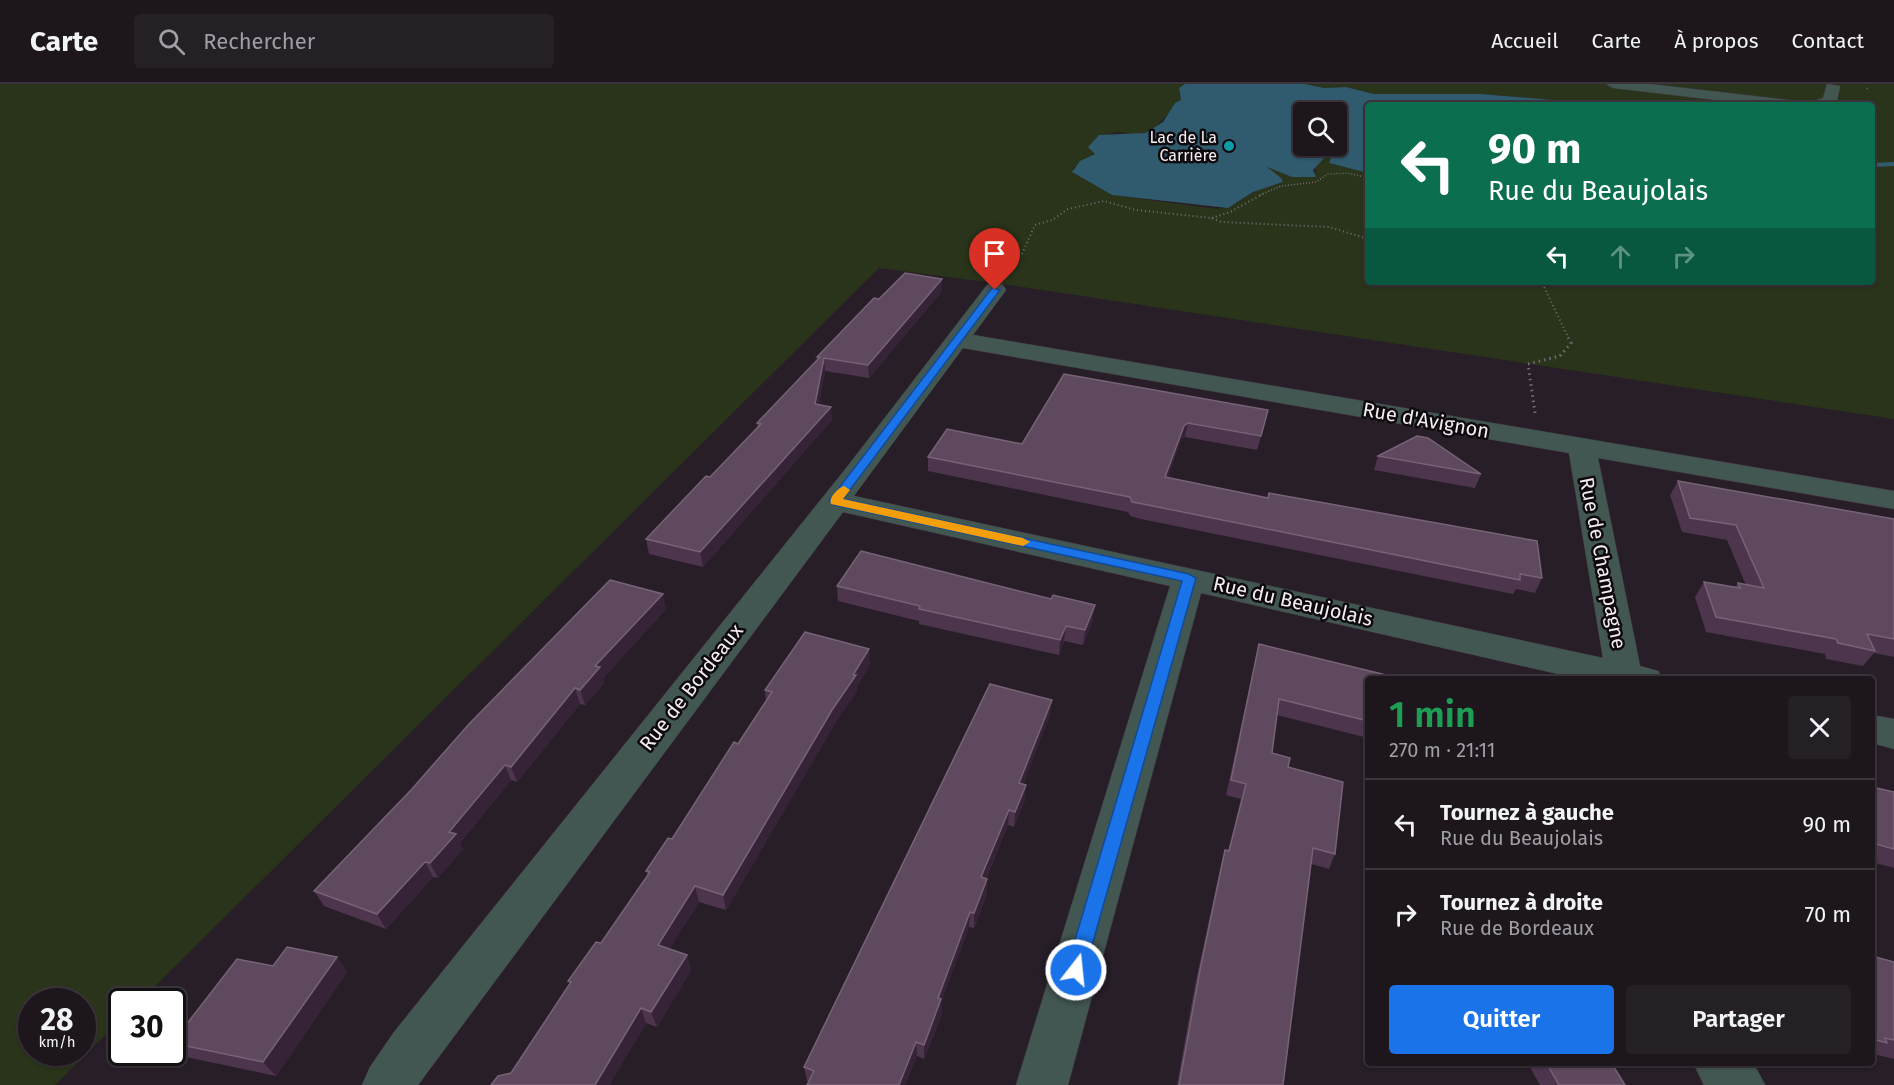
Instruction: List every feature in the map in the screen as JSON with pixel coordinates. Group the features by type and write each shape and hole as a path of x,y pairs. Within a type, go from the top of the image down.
{"street":[{"path":"1613,84 1771,102"},
{"path":"1825,102 1830,101 1833,87"},
{"name":"Rue de Bordeaux","path":"388,1085 412,1050 995,290"},
{"name":"Rue d'Avignon","path":"958,340 1894,500"},
{"name":"Rue de Champagne","path":"1582,447 1632,676"},
{"name":"Rue du Beaujolais","path":"835,501 1623,676"},
{"path":"1042,1085 1189,578"},
{"path":"1875,730 1894,734"},
{"path":"1722,1066 1739,1085"}],"path":[{"path":"1212,218 1227,213 1267,191 1288,184 1320,182 1328,174 1348,173 1365,177"},
{"path":"995,290 999,273 1022,254 1031,238 1032,227 1052,220 1068,209 1104,201 1136,210 1212,218 1228,223 1329,227 1365,238"},
{"path":"1536,418 1528,364 1560,356 1571,343 1542,285"}],"green space":[{"path":"0,84 1185,84 1179,91 1181,100 1151,130 1138,135 1120,132 1109,134 1089,147 1095,154 1073,168 1077,175 1112,195 1217,209 1237,203 1253,192 1283,182 1266,169 1267,167 1292,177 1315,177 1315,167 1325,157 1331,157 1329,163 1365,172 1365,285 1875,285 1875,102 1576,102 1481,94 1374,94 1346,87 1324,88 1305,84 1894,84 1894,419 1016,286 879,268 153,988 108,988 108,1032 96,1044 96,988 18,988 18,1066 74,1066 55,1085 0,1085"}],"water":[{"name":"Lac de La Carrière","path":"1185,84 1305,84 1324,88 1346,87 1374,94 1481,94 1576,102 1365,102 1365,172 1329,163 1331,157 1325,157 1313,170 1316,177 1292,177 1267,167 1283,182 1253,192 1228,208 1112,195 1072,172 1080,161 1095,154 1088,147 1099,135 1145,133 1163,122 1175,103 1181,100 1179,88"}],"building":[{"path":"905,273 942,279 868,365 824,358 815,404 831,407 700,552 646,539 706,476 710,477 761,424 757,423 874,298 879,299"},
{"path":"1064,374 1268,410 1261,436 1188,423 1184,426 1165,477 1268,498 1269,493 1537,541 1542,578 1520,574 1520,580 1132,502 1130,497 928,457 947,429 1022,444"},
{"path":"1417,436 1428,438 1481,474 1378,456"},
{"path":"1678,481 1894,519 1894,639 1867,634 1875,651 1838,643 1836,639 1716,617 1704,582 1740,588 1738,583 1764,588 1736,525 1690,518"},
{"path":"861,551 1051,599 1053,595 1095,605 1085,630 1066,626 1060,640 919,609 920,606 837,586"},
{"path":"610,580 663,594 595,666 600,667 580,690 575,688 511,767 505,765 449,832 456,834 430,863 425,862 377,914 314,891 411,790 469,724"},
{"path":"805,632 869,649 853,675 856,675 832,710 723,895 695,886 658,945 687,955 651,1012 641,1008 595,1085 491,1085 498,1076 511,1073 571,982 568,981 596,942 601,943 650,872 646,871 668,838 672,839 734,742 738,744 772,692 765,690"},
{"path":"1259,644 1391,676 1365,676 1365,720 1279,699 1272,753 1290,758 1288,767 1343,782 1335,854 1313,848 1283,1085 1179,1085 1225,850 1229,851 1246,784 1231,780"},
{"path":"990,684 1052,700 1019,783 1026,785 1015,812 1009,810 981,877 987,879 974,913 970,912 938,998 941,999 924,1045 916,1042 899,1085 807,1085 814,1071 804,1067"},
{"path":"1875,788 1894,792 1894,849 1875,844"},
{"path":"287,947 337,957 263,1062 186,1046 186,1025 237,959 273,966"},
{"path":"1875,957 1894,962 1894,1040 1885,1038 1887,1043 1875,1040"},
{"path":"1548,1066 1613,1066 1625,1085 1559,1085"}],"waterway":[{"path":"1875,165 1894,164"}],"slow traffic":[{"path":"844,490 835,501 1023,542"}],"place":[{"name":"Lac de La Carrière","path":"1229,146"}],"route":[{"path":"995,290 835,501 1189,578 1076,970"}]}
